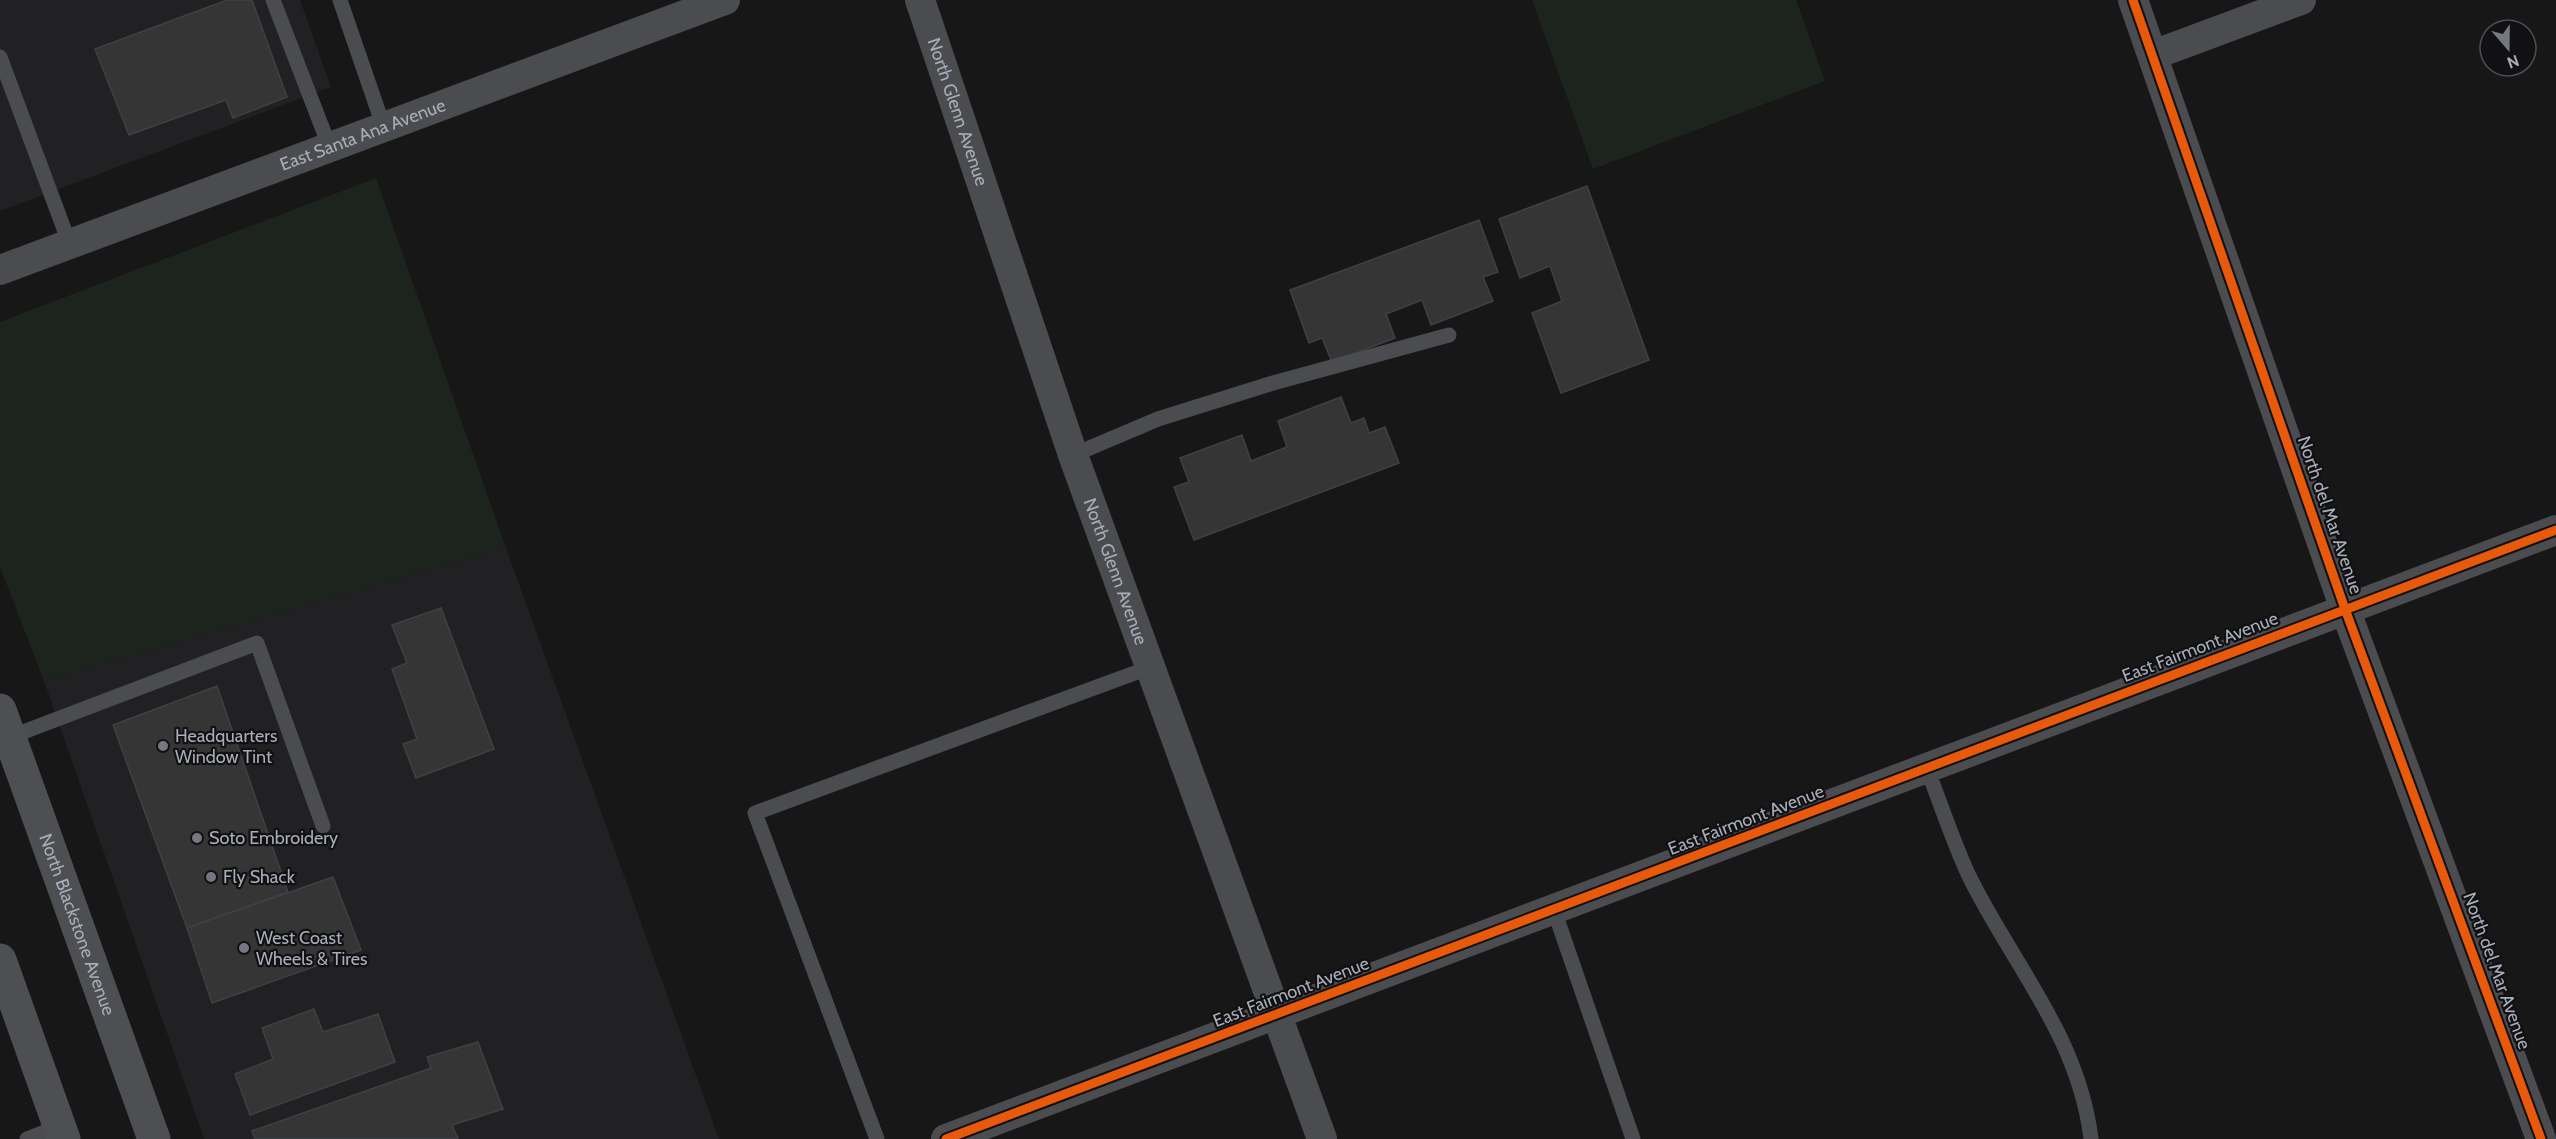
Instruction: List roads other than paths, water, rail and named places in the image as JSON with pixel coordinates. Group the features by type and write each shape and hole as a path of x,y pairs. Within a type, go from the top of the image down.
{"main road":[{"name":"North Blackstone Avenue","path":"5,724 154,1139"},
{"path":"0,960 68,1135"}],"street":[{"name":"East Santa Ana Avenue","path":"0,270 725,0"},
{"name":"North Glenn Avenue","path":"920,0 1073,455 1279,1015 1322,1139"},
{"name":"North del Mar Avenue","path":"2133,0 2345,609 2541,1139"},
{"path":"2153,55 2301,0"},
{"name":"East Fairmont Avenue","path":"946,1139 1279,1015 2556,530"}],"lane":[{"path":"273,0 330,148"},
{"path":"340,0 384,128"},
{"path":"0,57 70,245"},
{"path":"1073,455 1168,416 1273,383 1449,335"},
{"path":"5,724 256,644 323,826"},
{"path":"877,1139 755,813 1151,667"},
{"path":"1927,769 1969,875 2064,1042 2088,1111 2091,1139"},
{"path":"1554,910 1633,1139"},
{"path":"27,1139 68,1135"}],"place":[{"name":"Headquarters Window Tint","path":"163,746"},
{"name":"Soto Embroidery","path":"197,838"},
{"name":"Fly Shack","path":"211,877"},
{"name":"West Coast Wheels & Tires","path":"244,948"}]}
